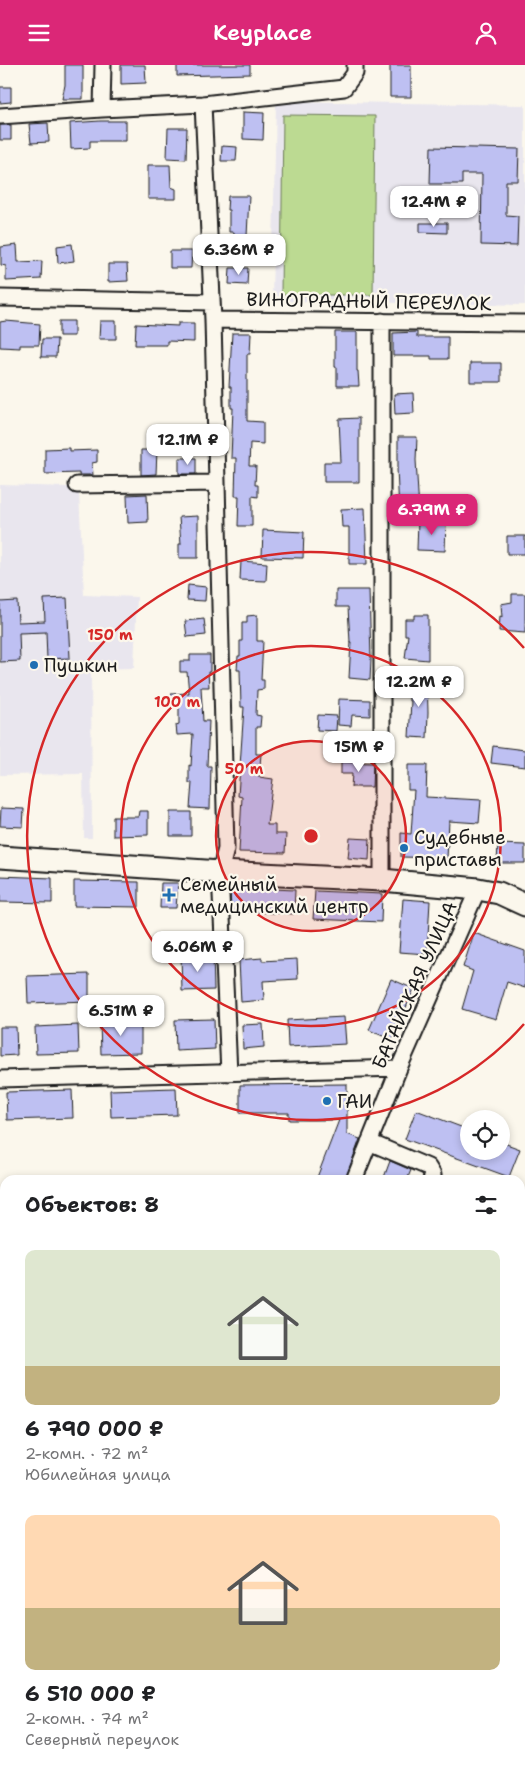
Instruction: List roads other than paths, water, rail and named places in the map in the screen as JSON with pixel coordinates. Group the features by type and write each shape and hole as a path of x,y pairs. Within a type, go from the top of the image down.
{"main road":[{"path":"0,857 220,872 382,880 525,895"},
{"path":"500,893 525,905"}],"street":[{"path":"102,109 103,65"},
{"path":"0,116 203,104 344,88 355,73 355,65"},
{"path":"203,104 213,320 226,849 220,872 229,1073"},
{"path":"0,298 212,302"},
{"name":"ВИНОГРАДНЫЙ ПЕРЕУЛОК","path":"213,320 525,323"},
{"path":"382,321 382,880"},
{"path":"77,485 217,483"},
{"name":"БАТАЙСКАЯ УЛИЦА","path":"356,1175 399,1068 478,889"},
{"path":"0,1079 399,1068"},
{"path":"369,1142 428,1167 433,1175"}],"place":[{"name":"Пушкин","path":"34,665"},
{"name":"Судебные приставы","path":"404,848"},
{"name":"Семейный медицинский центр","path":"169,895"},
{"name":"ГАИ","path":"327,1101"}]}
